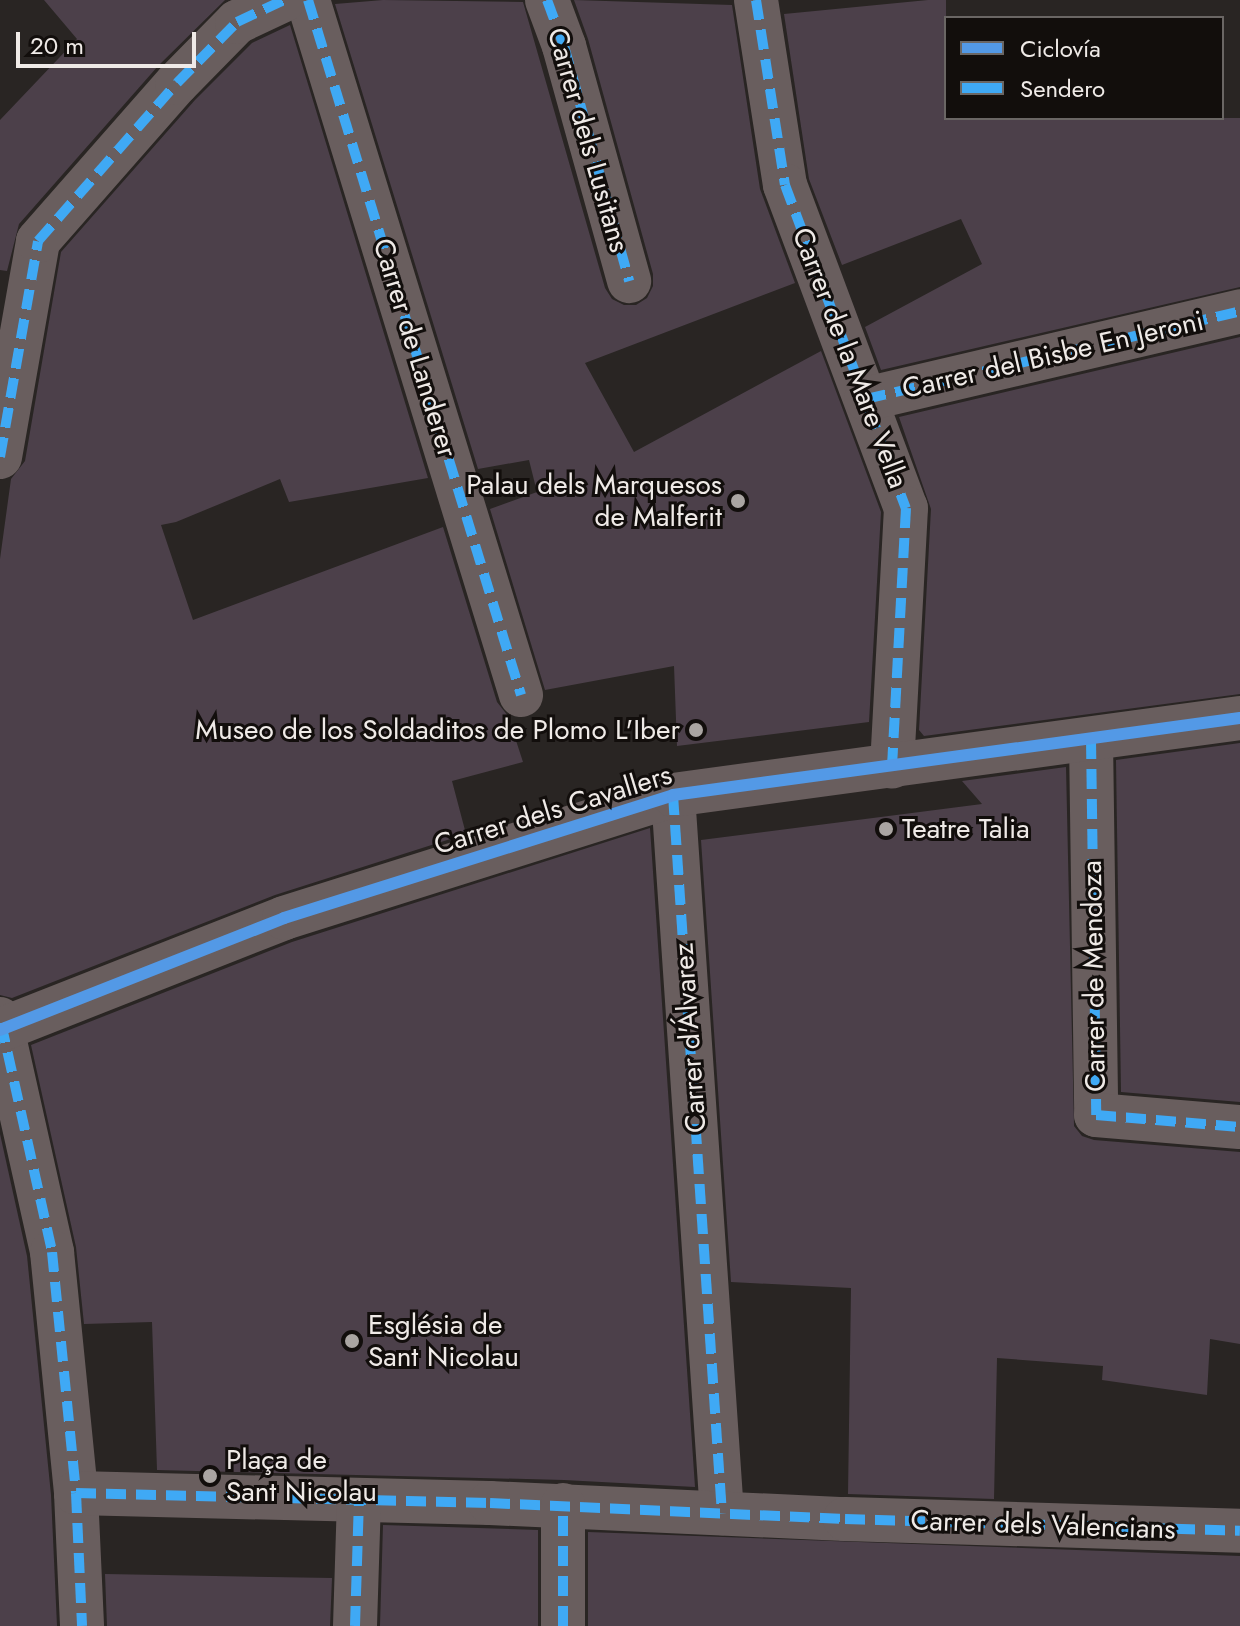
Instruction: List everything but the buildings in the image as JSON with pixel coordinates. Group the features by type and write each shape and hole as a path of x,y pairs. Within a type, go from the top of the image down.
{"street":[{"path":"0,457 38,241 177,83 237,22 284,0"},
{"name":"Carrer de Landerer","path":"308,0 521,695"},
{"name":"Carrer dels Lusitans","path":"547,0 564,46 629,281"},
{"name":"Carrer de la Mare Vella","path":"756,0 785,185 906,508 892,767"},
{"name":"Carrer del Bisbe En Jeroni","path":"866,399 1240,311"},
{"name":"Carrer dels Cavallers","path":"1,1026 284,918 673,795 1240,718"},
{"name":"Carrer de Mendoza","path":"1091,739 1096,1115 1240,1127"},
{"name":"Carrer d'Álvarez","path":"673,795 722,1513"},
{"path":"1,1026 52,1252 76,1493 82,1626"},
{"path":"76,1493 563,1505 563,1626"},
{"path":"355,1626 359,1500"},
{"name":"Carrer dels Valencians","path":"563,1505 845,1519 1240,1531"}],"marked path":[{"path":"0,457 38,241 177,83 237,22 284,0"},
{"path":"308,0 521,695"},
{"path":"547,0 564,46 629,281"},
{"path":"756,0 785,185 906,508 892,767"},
{"path":"866,399 1240,311"},
{"path":"1091,739 1096,1115 1240,1127"},
{"path":"673,795 722,1513"},
{"path":"1,1023 52,1252 76,1493 82,1626"},
{"path":"76,1493 490,1503 845,1519 1240,1531"},
{"path":"355,1626 359,1500"},
{"path":"563,1505 563,1626"}],"cycle path":[{"path":"0,1030 284,918 673,795 1240,718"}],"place":[{"name":"Palau dels Marquesos de Malferit","path":"738,501"},
{"name":"Museo de los Soldaditos de Plomo L'Iber","path":"696,730"},
{"name":"Teatre Talia","path":"886,829"},
{"name":"Església de Sant Nicolau","path":"352,1341"},
{"name":"Plaça de Sant Nicolau","path":"210,1476"}]}
